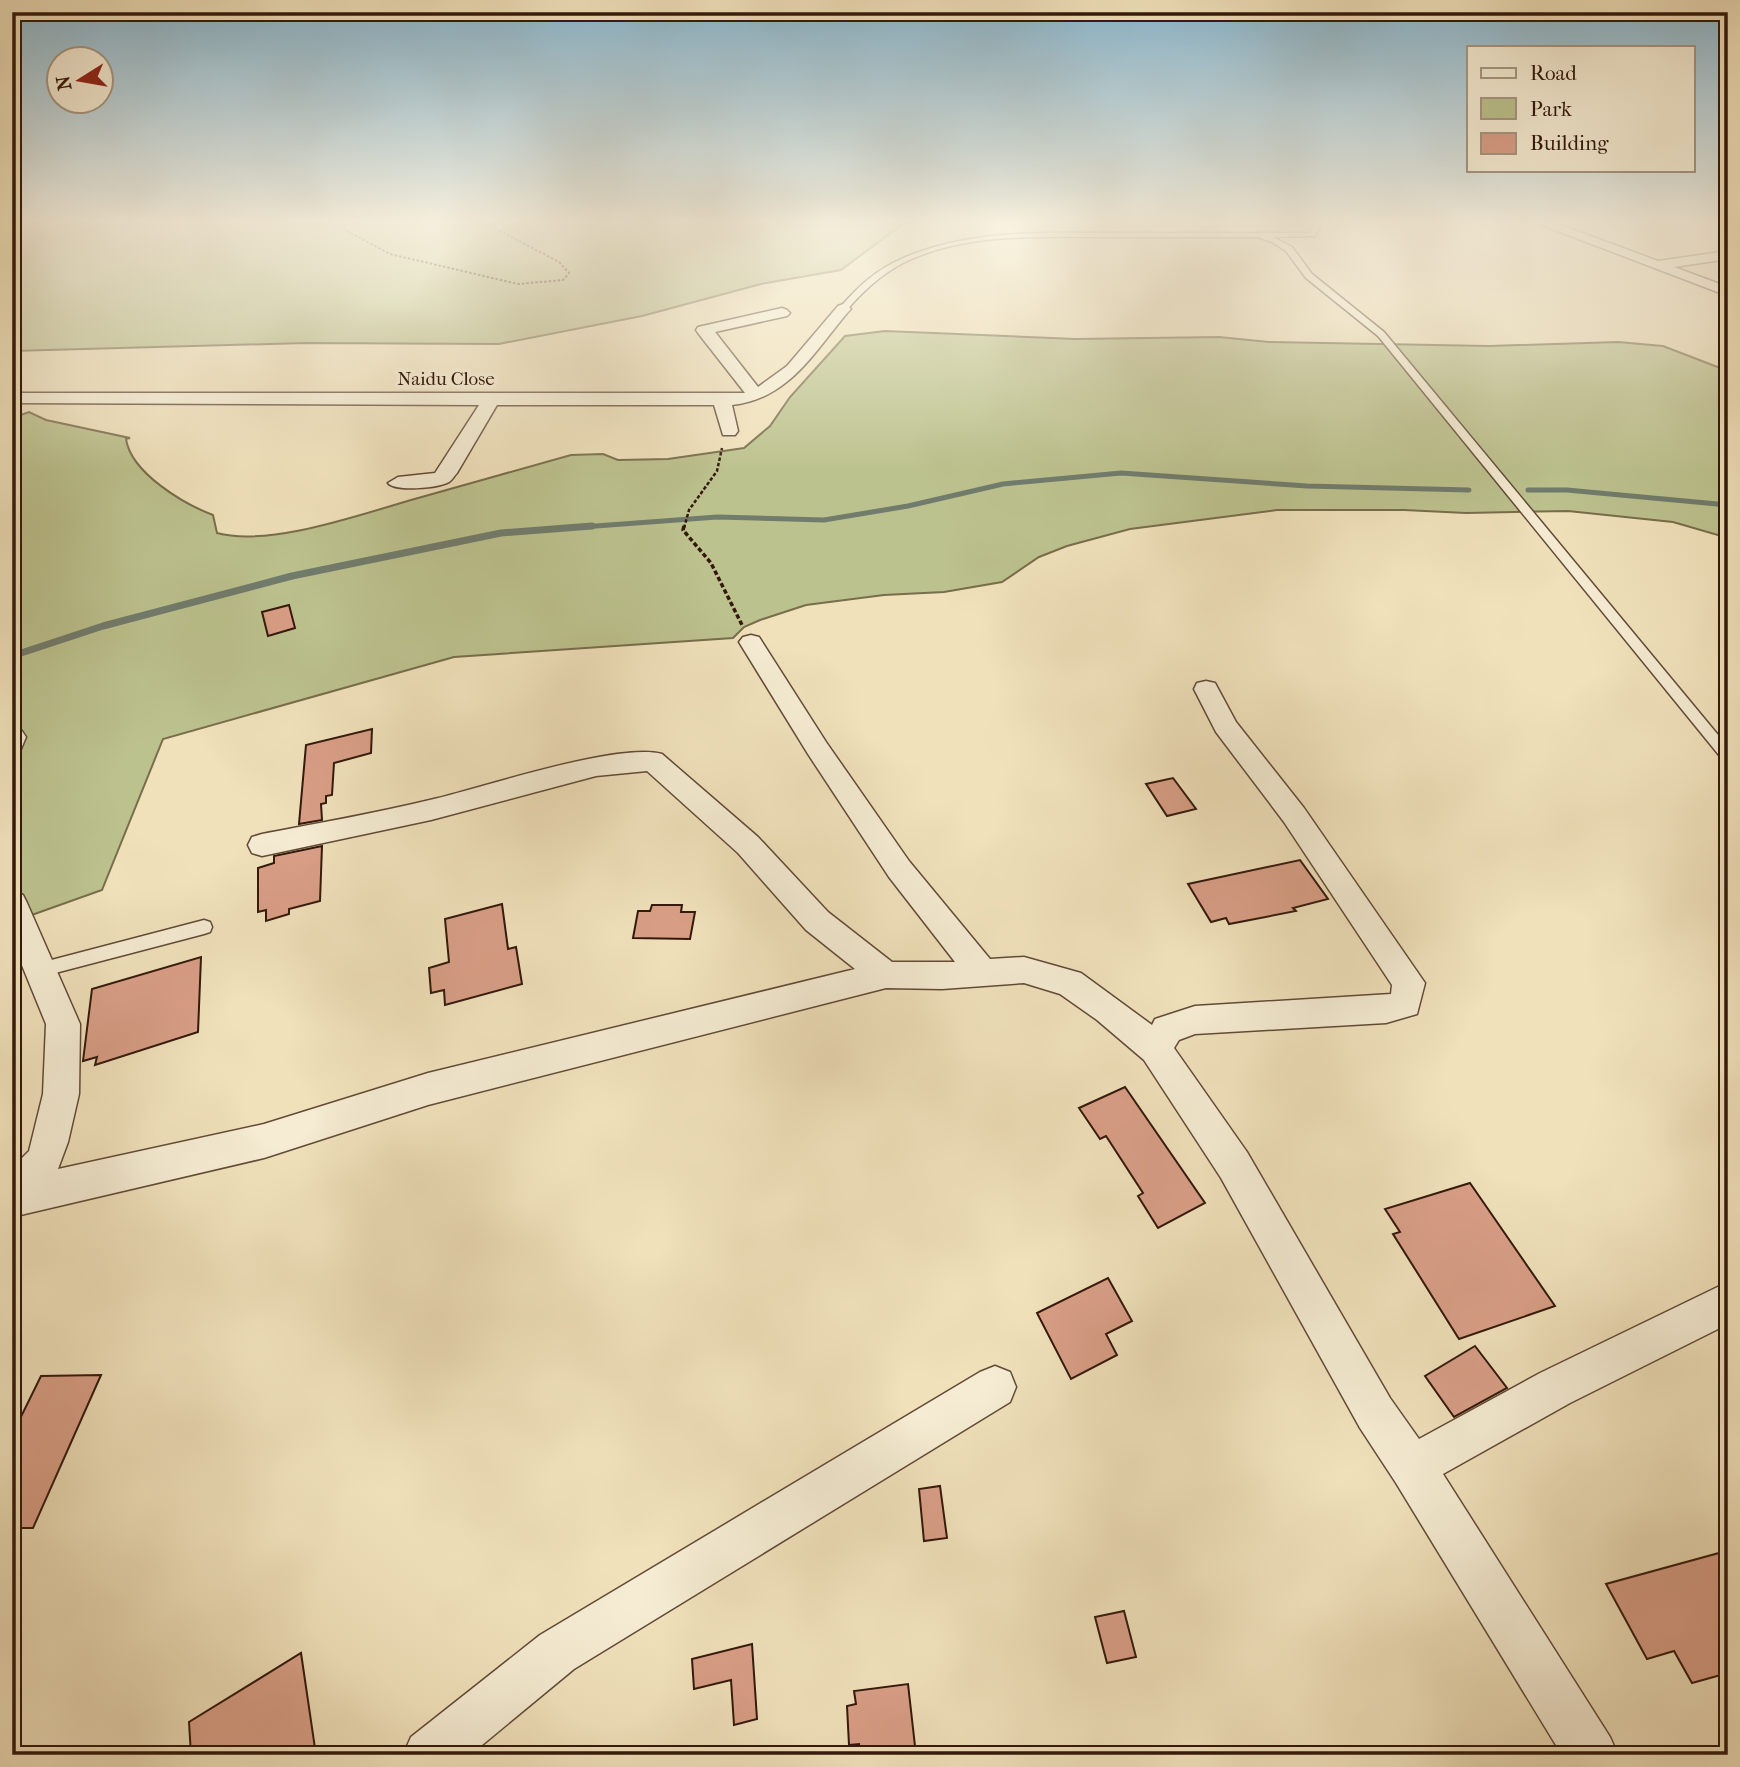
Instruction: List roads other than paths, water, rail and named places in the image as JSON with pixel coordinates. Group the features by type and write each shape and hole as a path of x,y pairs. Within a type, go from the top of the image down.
{"street":[{"name":"Naidu Close","path":"12,398 722,400 755,395 797,365 843,309"},
{"path":"755,395 742,375 704,330 782,313"},
{"path":"398,483 442,478 491,399"},
{"path":"722,400 729,431"},
{"path":"751,642 817,748 899,869 981,971"},
{"path":"1156,1049 1167,1029 1195,1020 1386,1009 1405,1004 1409,983 1294,815 1225,726 1206,689"},
{"path":"12,743 13,737"},
{"path":"262,845 431,810 596,767 653,761 748,845 817,922 886,975"},
{"path":"12,903 63,1024 61,1094 43,1162 12,1197"},
{"path":"12,1197 264,1141 428,1089 886,975 942,976 981,971 1024,970 1070,983 1109,1010 1156,1049 1234,1165 1375,1413 1412,1467 1592,1755"},
{"path":"1412,1467 1555,1388 1728,1302"},
{"path":"429,1755 557,1652 995,1387"}],"lane":[{"path":"1347,306 1381,334 1728,757"},
{"path":"40,970 204,927"}],"waterway":[{"path":"569,528 717,517 824,520 908,506 1003,484 1121,473 1307,486 1469,490"},
{"path":"1528,490 1567,490 1728,505"},
{"path":"12,656 103,626 292,576 501,533 592,526"}]}
